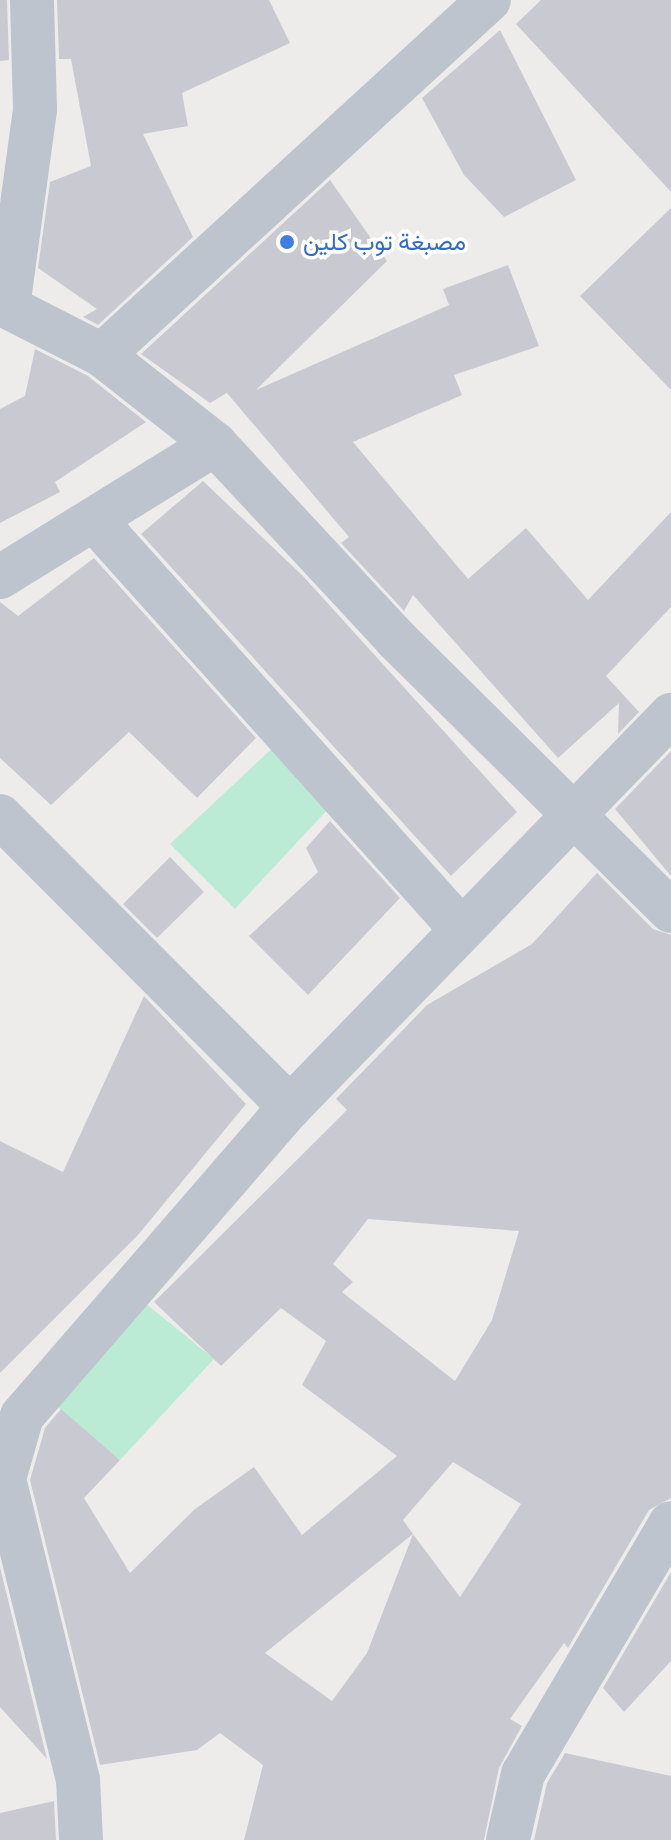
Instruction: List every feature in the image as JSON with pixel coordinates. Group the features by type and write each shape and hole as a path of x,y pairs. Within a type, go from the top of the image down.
{"street":[{"path":"32,0 17,70 4,305 102,355 215,444 572,819 671,911"},
{"path":"102,355 489,0"},
{"path":"0,577 97,523 215,444"},
{"path":"97,523 461,929"},
{"path":"81,1840 78,1780 3,1490 11,1406 290,1107 671,715"},
{"path":"0,816 290,1107"},
{"path":"508,1840 523,1774 671,1523"}],"green space":[{"path":"280,741 343,793 235,909 170,844"},
{"path":"139,1298 214,1359 120,1460 57,1406"}],"building":[{"path":"0,0 7,0 9,60 0,61"},
{"path":"57,0 269,0 290,43 182,93 188,126 143,134 193,237 98,325 83,317 97,309 38,268 50,182 91,166 71,59 59,59"},
{"path":"541,0 671,0 671,192 516,24"},
{"path":"500,30 576,180 504,217 464,175 422,98"},
{"path":"330,180 387,261 256,390 449,305 443,289 508,265 539,346 454,375 462,395 353,442 468,579 526,528 588,600 671,512 671,607 606,676 639,712 618,734 619,703 558,758 413,595 404,611 341,543 349,537 227,393 210,403 141,354"},
{"path":"671,208 671,390 580,296"},
{"path":"35,349 88,376 146,422 55,482 60,492 0,523 0,409 25,396"},
{"path":"203,481 303,576 517,812 451,876 141,534"},
{"path":"94,558 256,738 197,798 129,732 51,805 0,758 0,602 18,616"},
{"path":"671,751 671,876 615,809"},
{"path":"330,821 400,898 308,995 249,936 318,872 306,848"},
{"path":"170,857 204,892 157,938 123,904"},
{"path":"597,873 653,929 671,935 671,1498 649,1510 568,1648 564,1643 510,1719 522,1726 499,1768 484,1840 244,1840 263,1765 220,1733 197,1750 100,1765 30,1480 45,1428 61,1409 120,1460 84,1498 130,1573 195,1509 254,1467 302,1535 397,1456 302,1385 326,1341 281,1308 221,1366 154,1302 347,1110 336,1099 427,1005 532,944","holes":["368,1219 519,1231 492,1320 455,1381 342,1292 353,1282 333,1264","453,1462 521,1504 460,1597 403,1520","413,1534 367,1653 332,1701 265,1653"]},
{"path":"144,996 246,1104 138,1235 0,1373 0,1141 63,1172"},
{"path":"0,1567 47,1759 0,1707"},
{"path":"671,1572 671,1661 624,1712 603,1688"},
{"path":"565,1753 671,1776 671,1840 534,1840 547,1783"},
{"path":"54,1801 56,1840 0,1840 0,1813"}],"place":[{"name":"مصبغة توب كلين","path":"287,242"}]}
